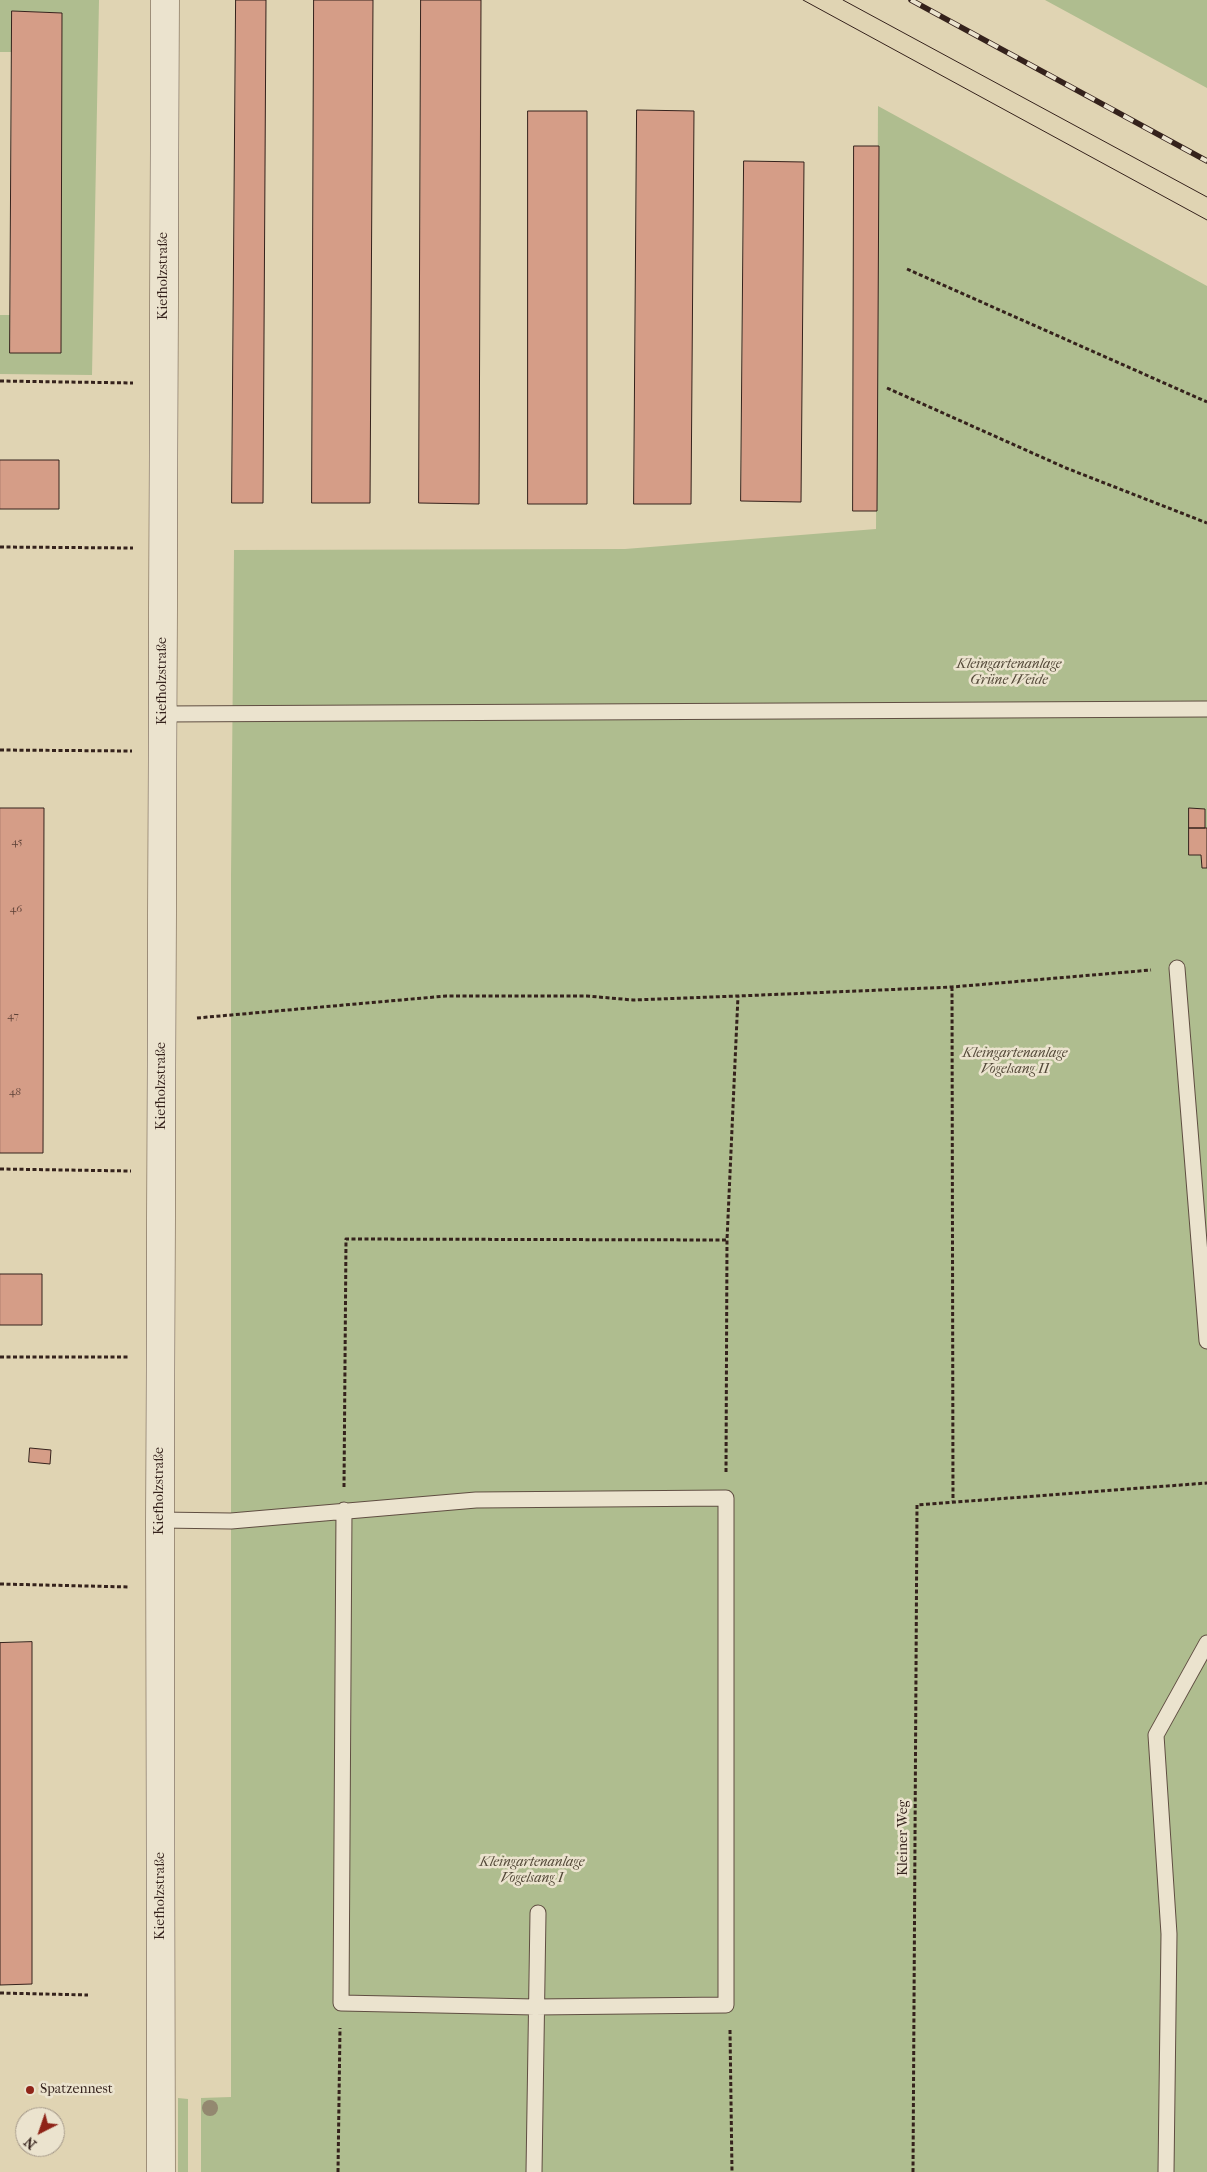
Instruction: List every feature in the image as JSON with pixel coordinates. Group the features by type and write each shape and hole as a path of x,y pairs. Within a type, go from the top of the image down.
{"street":[{"name":"Kiefholzstraße","path":"161,2172 160,1520 165,0"}],"lane":[{"path":"163,714 1207,709"},
{"path":"1177,968 1207,1341"},
{"path":"160,1520 231,1521 344,1510 476,1500 726,1498 726,2004 535,2006 341,2003 344,1510"},
{"path":"1166,2172 1169,1934 1156,1735 1207,1643"},
{"path":"534,2172 535,2006 538,1913"}],"path":[{"path":"907,269 1207,402"},
{"path":"0,381 164,383"},
{"path":"886,388 1066,468 1207,523"},
{"path":"0,547 164,548"},
{"path":"0,750 163,751"},
{"path":"197,1018 446,996 587,996 633,1000 738,996 952,987 1177,968"},
{"path":"952,987 953,1501 1207,1484"},
{"path":"726,1498 727,1240 738,996"},
{"path":"0,1169 162,1172"},
{"path":"344,1510 346,1239 727,1240"},
{"path":"0,1357 161,1357"},
{"name":"Kleiner Weg","path":"913,2172 917,1505 953,1501"},
{"path":"0,1584 160,1588"},
{"path":"0,1993 88,1995"},
{"path":"338,2172 341,2003"},
{"path":"726,2004 730,2016 732,2172"}],"green space":[{"path":"0,0 99,0 92,375 0,374 0,315 10,315 10,353 61,353 62,13 12,11 12,52 0,52"},
{"path":"1045,0 1207,0 1207,88"},
{"path":"878,106 1207,286 1207,2172 201,2172 201,2098 231,2097 231,876 234,550 625,549 876,529"},
{"path":"178,2098 188,2099 188,2172 178,2172"}],"building":[{"path":"236,0 266,0 263,503 232,503"},
{"path":"314,0 373,0 370,503 312,503"},
{"path":"421,0 481,0 479,504 419,503"},
{"path":"12,11 62,13 61,353 10,353"},
{"path":"637,110 694,111 691,504 634,504"},
{"path":"528,111 587,111 587,504 528,504"},
{"path":"854,146 879,146 877,511 853,511"},
{"path":"744,161 804,162 801,502 741,501"},
{"path":"0,460 59,460 59,509 0,509"},
{"path":"0,808 44,808 43,1153 0,1153"},
{"path":"1189,808 1205,809 1205,828 1189,828"},
{"path":"1189,828 1207,828 1207,868 1202,868 1201,855 1189,855"},
{"path":"0,1274 42,1274 42,1325 0,1325"},
{"path":"30,1448 51,1450 50,1464 29,1462"},
{"path":"32,1642 32,1984 0,1985 0,1643"}],"tram line":[{"path":"803,0 1207,220"},
{"path":"843,0 1207,197"}],"railway":[{"path":"911,0 1207,161"}],"place":[{"name":"Spatzennest","path":"30,2090"}],"park label":[{"name":"Kleingartenanlage Grüne Weide","path":"1009,674"},
{"name":"Kleingartenanlage Vogelsang II","path":"1015,1062"},
{"name":"Kleingartenanlage Vogelsang I","path":"532,1872"}]}
